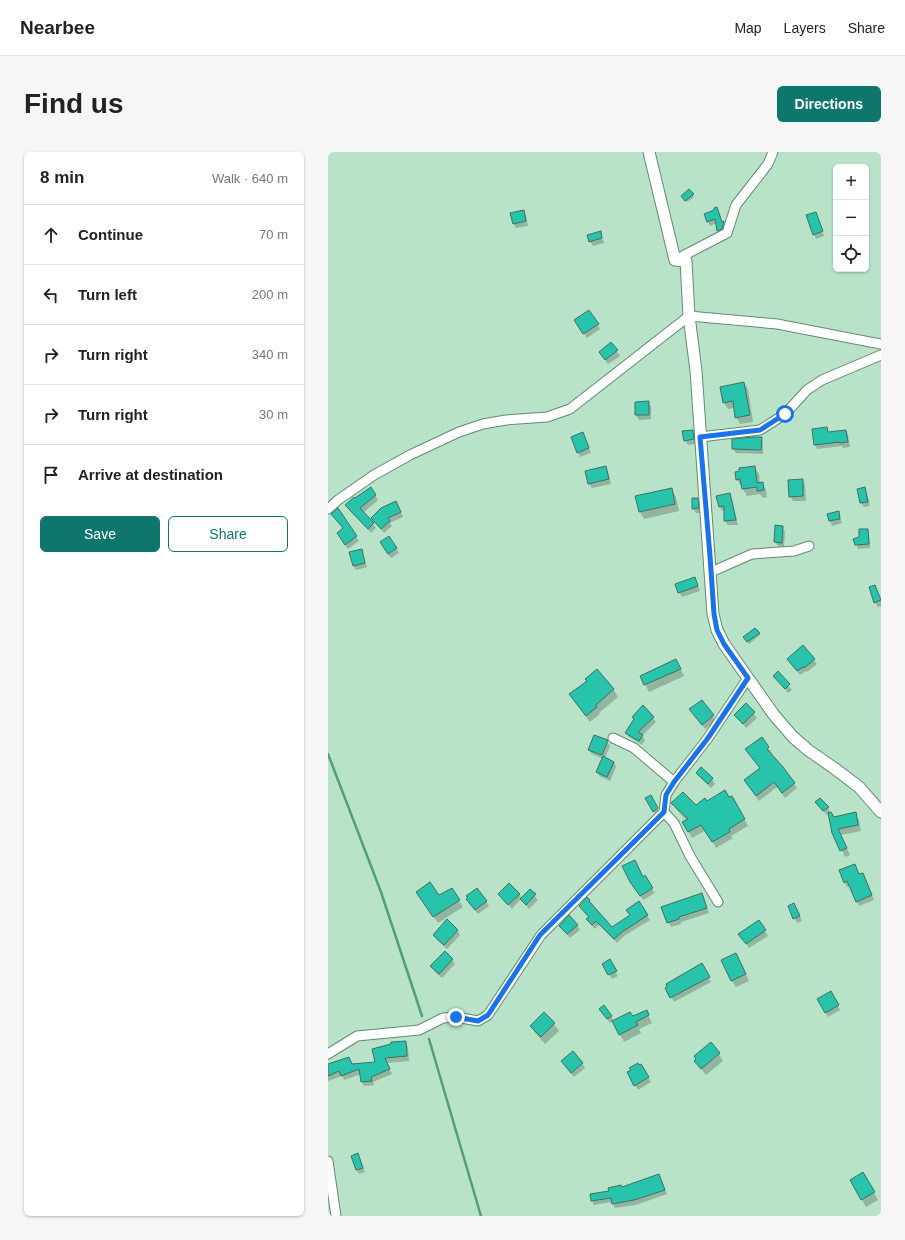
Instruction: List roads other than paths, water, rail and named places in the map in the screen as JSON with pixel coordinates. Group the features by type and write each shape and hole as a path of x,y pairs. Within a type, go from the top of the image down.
{"street":[{"path":"649,152 675,260"},
{"path":"675,260 727,233 736,205 768,164 773,152"},
{"path":"675,260 686,261 688,316 696,371 714,614 717,630 724,644 774,715 793,737 808,750 859,787 881,812"},
{"path":"328,509 338,500 374,475 410,455 459,432 483,424 506,420 547,417 570,409 688,316 777,324 881,344"},
{"path":"700,437 760,430 785,414 808,390 822,380 881,355"},
{"path":"711,572 752,554 794,550 809,546"},
{"path":"328,1054 357,1036 419,1030 443,1018 456,1017 478,1021 488,1015 540,935 664,812 666,795 674,782 708,738 748,678"},
{"path":"613,738 634,748 674,782"},
{"path":"664,812 674,822 690,856 718,902"},
{"path":"328,1161 336,1216"}],"waterway":[{"path":"328,754 381,892 422,1016"},
{"path":"429,1039 481,1216"}]}
